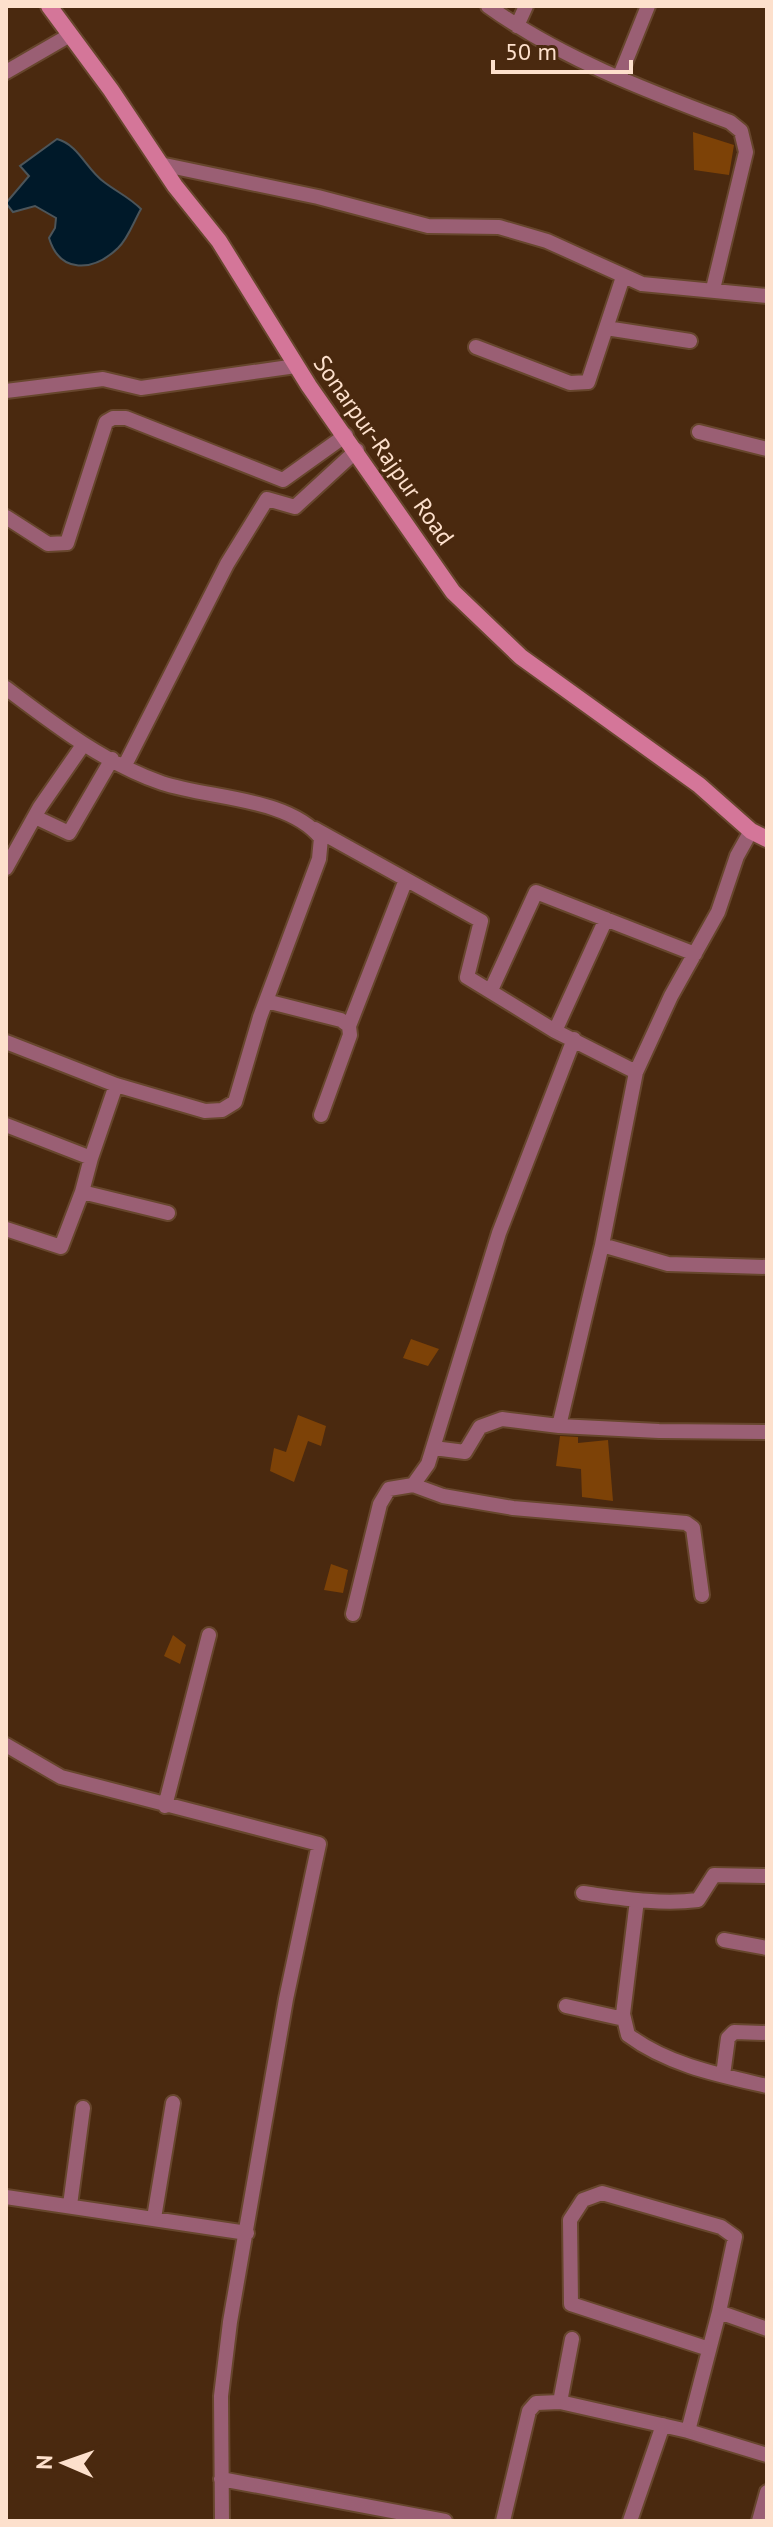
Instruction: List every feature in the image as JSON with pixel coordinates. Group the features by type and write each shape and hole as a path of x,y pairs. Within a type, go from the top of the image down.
{"main road":[{"name":"Sonarpur-Rajpur Road","path":"49,6 160,164 219,241 296,366 453,592 521,657 699,785 751,831 767,839"}],"street":[{"path":"488,6 517,26 619,78 730,122 741,131 745,140 744,162 713,289"},
{"path":"517,26 526,6"},
{"path":"619,78 648,6"},
{"path":"6,72 70,35"},
{"path":"160,164 318,197 428,226 499,227 547,241 642,284 767,296"},
{"path":"476,347 580,384 588,382 623,277"},
{"path":"606,328 690,341"},
{"path":"6,391 103,379 141,388 296,366"},
{"path":"6,517 48,544 67,543 106,422 113,418 126,418 283,480 346,435"},
{"path":"699,432 767,449"},
{"path":"35,817 69,833 118,762 227,564 267,499 295,507 357,450"},
{"path":"7,692 83,745 161,783 261,804 313,828 405,882 481,921 467,977 555,1031 636,1072"},
{"path":"6,868 35,817 83,745"},
{"path":"6,1042 116,1085 205,1111 222,1110 235,1102 266,1001 319,859 321,838 313,828"},
{"path":"559,1426 602,1245 636,1072 718,912 737,856 751,831"},
{"path":"321,1115 350,1035 349,1026 405,882"},
{"path":"491,990 536,892 695,954"},
{"path":"555,1031 606,919"},
{"path":"266,1001 341,1020 349,1026"},
{"path":"413,1485 422,1476 434,1448 499,1233 574,1039"},
{"path":"6,1229 61,1247 116,1085"},
{"path":"6,1125 91,1158"},
{"path":"82,1192 168,1213"},
{"path":"602,1245 668,1264 767,1267"},
{"path":"434,1448 465,1452 480,1427 502,1419 559,1426 767,1432"},
{"path":"353,1614 380,1504 389,1489 413,1485 443,1496 513,1508 686,1523 693,1528 702,1595"},
{"path":"165,1806 209,1635"},
{"path":"6,1745 61,1777 319,1844 286,1999 224,2364 222,2521"},
{"path":"583,1893 637,1900 698,1900 714,1875 767,1876"},
{"path":"637,1900 624,2019 628,2035 645,2048 723,2075 767,2086"},
{"path":"724,1940 767,1948"},
{"path":"566,2006 624,2019"},
{"path":"723,2075 728,2038 734,2032 767,2033"},
{"path":"154,2218 173,2103"},
{"path":"70,2205 83,2108"},
{"path":"688,2431 719,2312 735,2237 721,2227 602,2193 583,2200 570,2220 571,2304 709,2349"},
{"path":"6,2197 247,2233"},
{"path":"719,2312 767,2329"},
{"path":"560,2402 572,2339"},
{"path":"503,2521 529,2411 536,2403 560,2402 663,2425 767,2455"},
{"path":"630,2521 663,2425"},
{"path":"221,2479 445,2521"},
{"path":"759,2521 767,2492"}],"water":[{"path":"57,139 71,146 98,177 141,209 122,244 108,256 88,265 69,263 54,250 49,238 56,218 35,206 13,212 6,203 29,176 20,166"}],"building":[{"path":"693,132 734,145 729,175 694,170"},
{"path":"411,1339 439,1349 428,1366 403,1358"},
{"path":"298,1415 326,1426 321,1446 308,1441 294,1482 270,1471 274,1448 286,1452"},
{"path":"560,1436 578,1437 578,1443 608,1440 613,1501 582,1497 581,1469 556,1466"},
{"path":"331,1564 348,1570 343,1593 324,1590"},
{"path":"173,1635 186,1645 180,1664 164,1656"}]}
